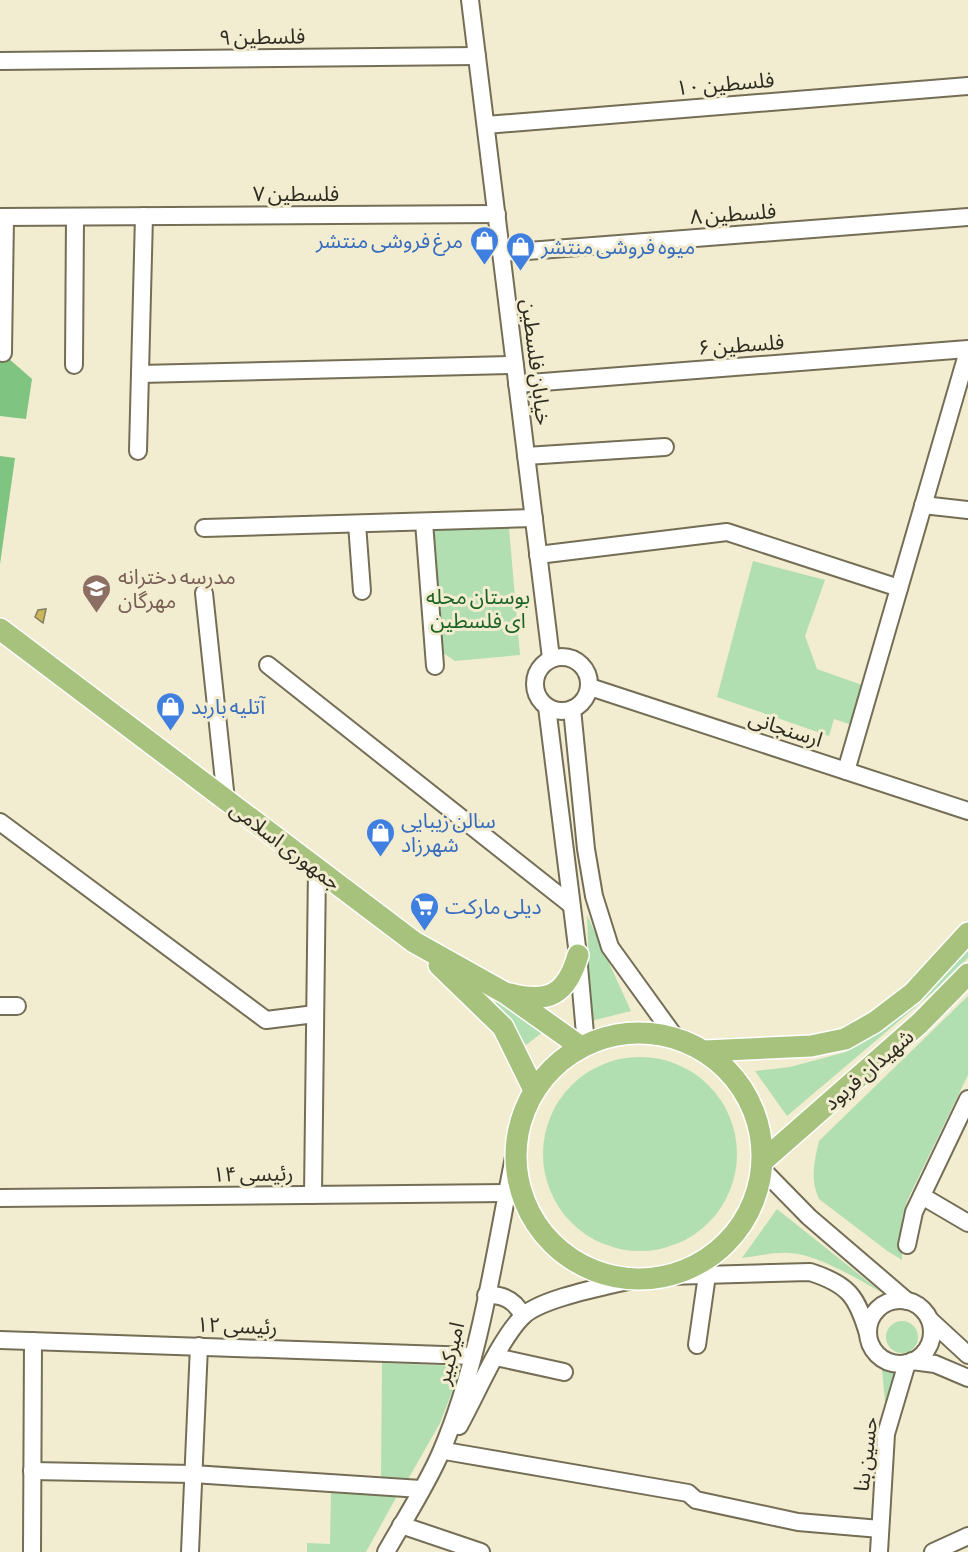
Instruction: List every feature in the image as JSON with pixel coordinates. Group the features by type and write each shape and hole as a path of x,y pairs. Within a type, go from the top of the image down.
{"main road":[{"name":"جمهوری اسلامی","path":"0,629 414,942 504,993 583,1046"},
{"name":"شهيدان فربود","path":"705,1051 811,1046 845,1039 875,1022 914,993 968,933"},
{"path":"414,942 503,1027 534,1090"},
{"path":"504,993 533,998 557,993 573,975 578,955"},
{"name":"شهيدان فربود","path":"763,1164 920,1023 968,974"},
{"path":"644,1032 675,1037 705,1051 730,1071 749,1098 760,1128 763,1164 758,1192 745,1221 725,1246 698,1265 668,1276 636,1279 604,1274 574,1261 549,1240 530,1214 518,1184 515,1152 520,1120 534,1090 554,1065 583,1046 611,1035 644,1032"}],"street":[{"name":"خیابان فلسطین","path":"470,0 551,658"},
{"name":"فلسطین ۹","path":"0,61 477,56"},
{"name":"فلسطین ۱۰","path":"486,125 968,86"},
{"name":"فلسطین ۷","path":"3,217 496,214"},
{"path":"138,451 144,216"},
{"path":"3,217 3,353"},
{"path":"74,365 75,217"},
{"name":"فلسطین ۸","path":"501,253 968,217"},
{"path":"846,771 968,350"},
{"name":"فلسطین ۶","path":"518,384 968,350"},
{"path":"140,374 515,365"},
{"path":"526,456 666,447"},
{"path":"923,505 968,510"},
{"path":"204,528 534,519"},
{"path":"424,522 435,666"},
{"path":"357,524 362,591"},
{"path":"538,555 727,532 899,588"},
{"path":"204,593 226,800"},
{"path":"562,656 574,658 583,665 589,676 590,687 587,697 580,704 572,710 564,711 547,707 539,699 534,688 535,675 541,665 551,658 562,656"},
{"path":"268,665 570,904"},
{"name":"ارسنجانی","path":"590,687 968,811"},
{"path":"547,707 578,955 583,1046"},
{"path":"572,710 586,849 594,896 610,947 675,1037"},
{"path":"0,822 266,1020 315,1014"},
{"path":"313,1195 317,868"},
{"path":"0,1006 17,1006"},
{"path":"908,1245 914,1212 962,1128 968,1099"},
{"name":"امیرکبیر","path":"386,1552 443,1452 473,1356 515,1152"},
{"path":"763,1164 809,1217 907,1301"},
{"name":"رئیسی ۱۴","path":"0,1198 507,1193"},
{"path":"922,1196 968,1222"},
{"path":"668,1276 810,1272 831,1279 848,1291 861,1309 875,1353 883,1359 892,1363 935,1364 968,1378"},
{"path":"697,1345 707,1275"},
{"path":"636,1279 553,1299 523,1316 496,1357 443,1452 688,1493 696,1500 798,1522 880,1529"},
{"path":"486,1295 495,1294 512,1301 523,1316"},
{"path":"868,1334 868,1324 879,1307 897,1300 907,1301 917,1304 930,1320 968,1355"},
{"path":"909,1362 921,1356 931,1340 930,1320"},
{"name":"رئیسی ۱۲","path":"0,1340 473,1356"},
{"path":"32,1552 33,1341"},
{"path":"190,1552 199,1346"},
{"path":"496,1357 564,1372"},
{"name":"حسین بنا","path":"879,1552 886,1434 909,1362"},
{"path":"32,1471 194,1474 421,1489"},
{"path":"401,1525 481,1552"},
{"path":"933,1552 968,1536"}],"green space":[{"path":"0,351 32,379 26,419 0,416"},
{"path":"0,456 15,458 0,564"},
{"name":"بوستان محله ای فلسطین","path":"433,528 509,528 520,655 455,661 443,653"},
{"path":"753,561 825,580 805,636 817,669 862,685 852,725 834,719 829,736 717,697"},
{"path":"587,915 631,1011 591,1021"},
{"path":"968,947 968,958 932,993 787,1116 755,1071 790,1067 846,1052 926,987"},
{"path":"490,995 543,1032 526,1045"},
{"path":"968,996 968,1075 907,1201 902,1218 902,1260 819,1199 814,1185 814,1164 819,1141"},
{"path":"640,1057 677,1064 694,1073 709,1085 721,1100 730,1117 737,1154 730,1191 721,1208 709,1223 694,1235 677,1244 640,1251 603,1244 586,1235 571,1223 559,1208 550,1191 543,1154 550,1117 559,1100 571,1085 586,1073 603,1064"},
{"path":"777,1209 881,1292 837,1268 801,1255 778,1253 742,1258"},
{"path":"902,1321 913,1326 918,1337 913,1348 902,1353 891,1348 886,1337 891,1326"},
{"path":"382,1363 462,1366 440,1423 407,1481 381,1480"},
{"path":"882,1369 899,1373 886,1413"},
{"path":"331,1492 398,1494 366,1552 307,1552 307,1543 330,1544"}],"building":[{"path":"46,609 43,623 35,617 38,610"}],"place":[{"name":"مرغ فروشی منتشر","path":"484,266"},
{"name":"میوه فروشی منتشر","path":"520,272"},
{"name":"مدرسه دخترانه مهرگان","path":"97,614"},
{"name":"آتلیه باربد","path":"170,732"},
{"name":"سالن زیبایی شهرزاد","path":"380,858"},
{"name":"دیلی مارکت","path":"424,932"}]}
